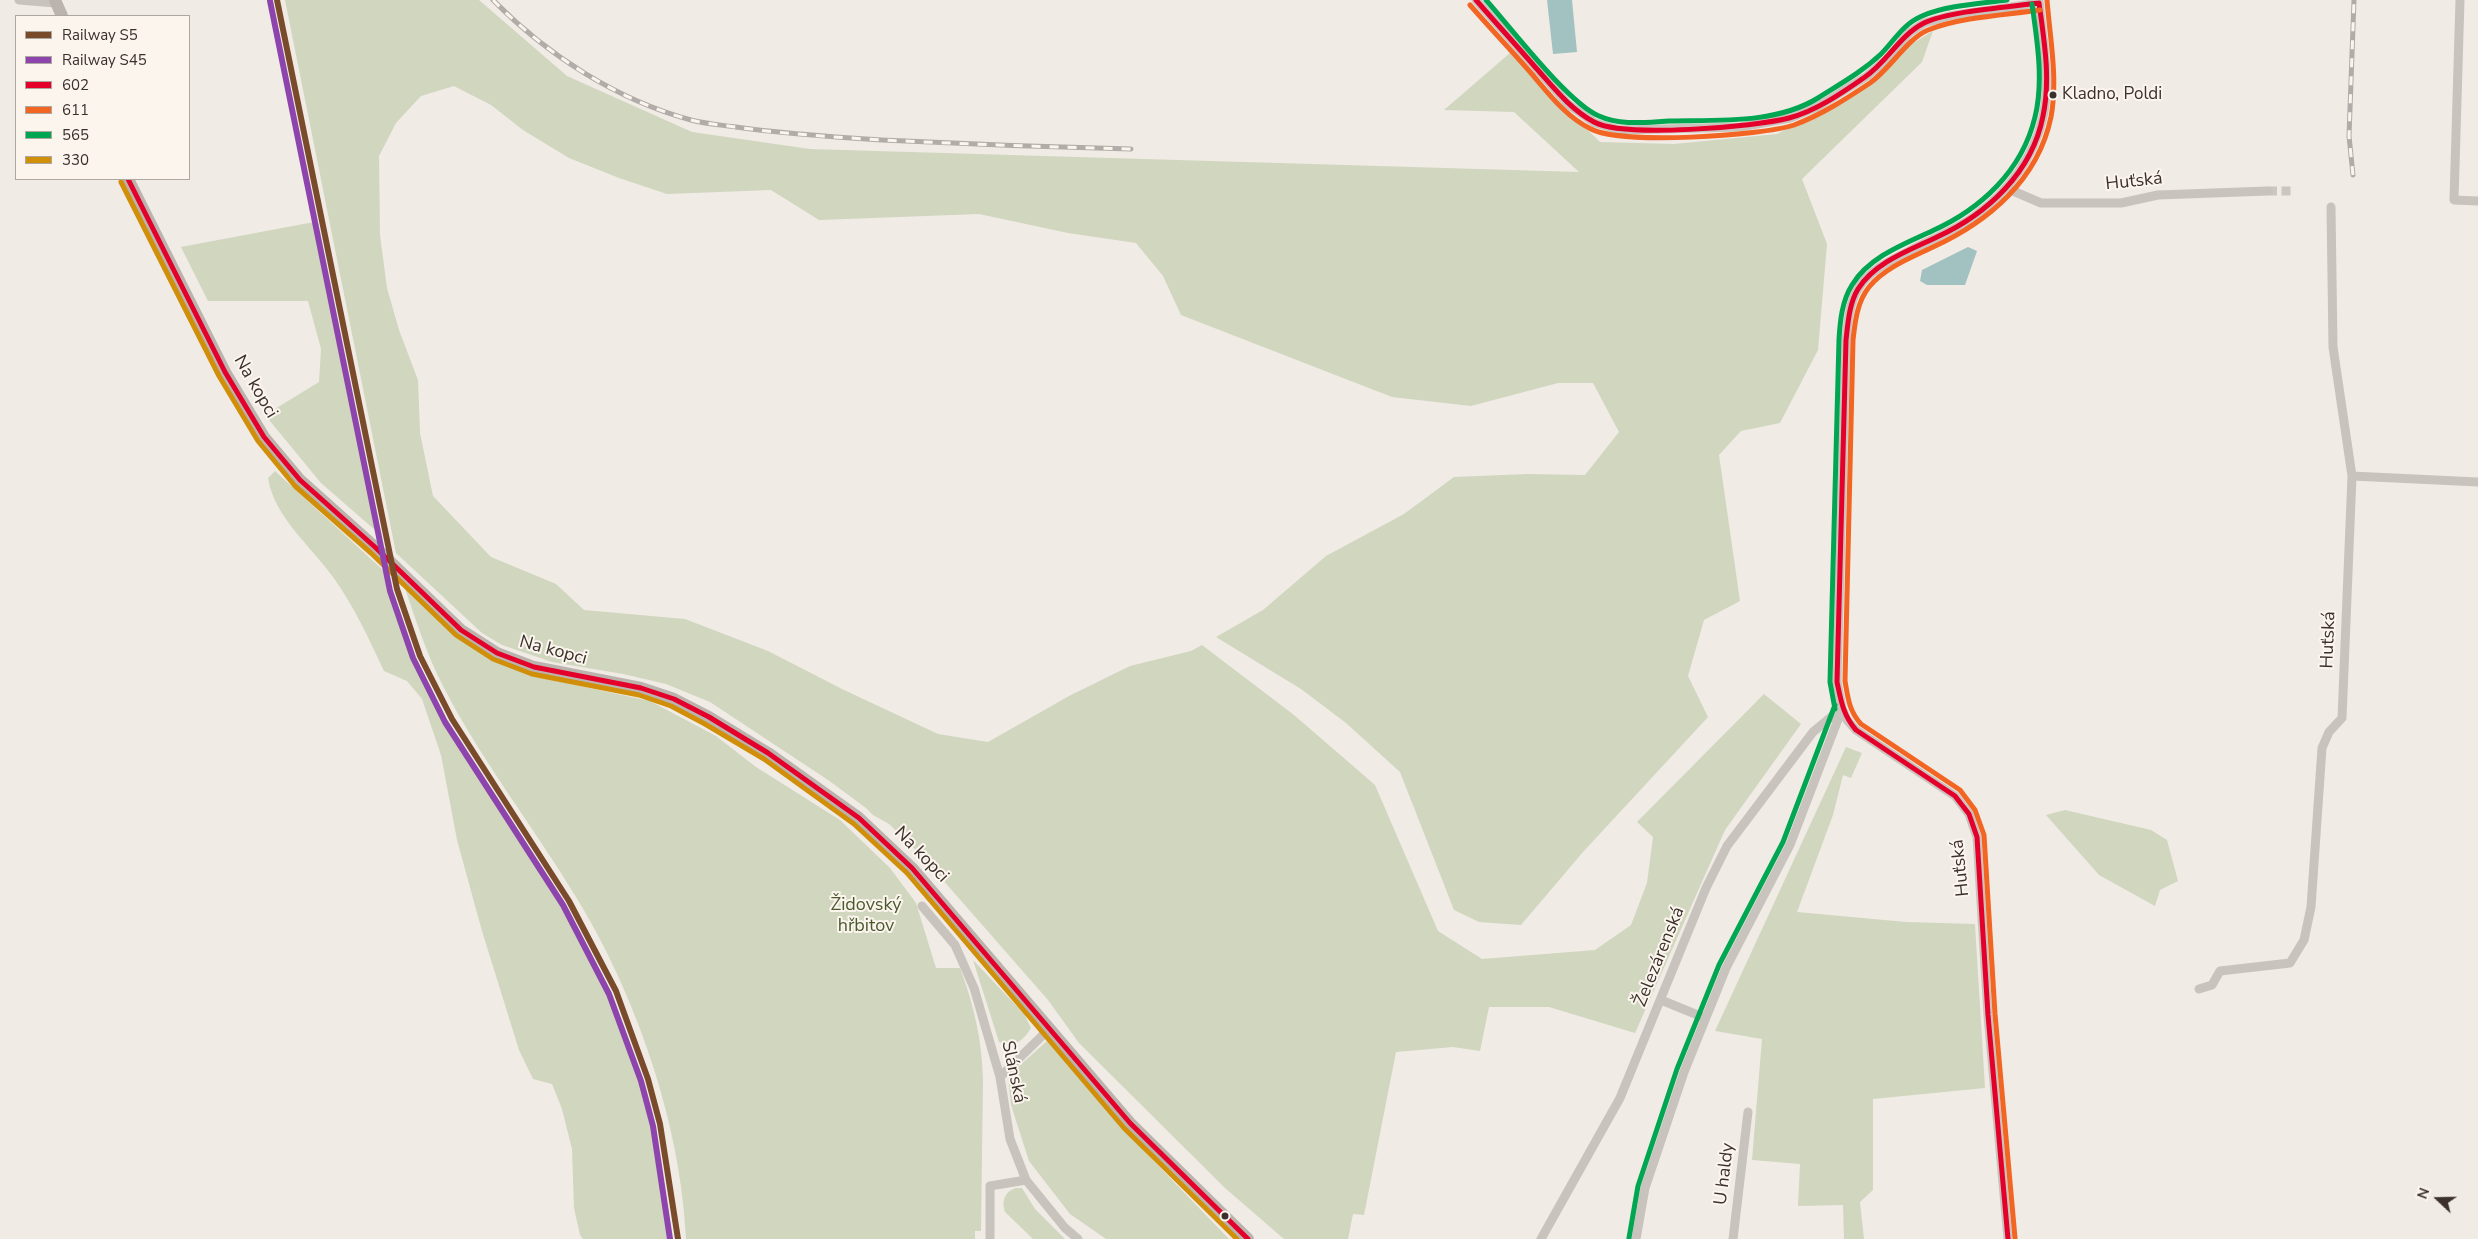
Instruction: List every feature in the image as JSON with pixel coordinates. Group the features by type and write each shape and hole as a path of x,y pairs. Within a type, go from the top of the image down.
{"main road":[{"path":"56,2 62,15"},
{"name":"Na kopci","path":"129,180 225,372 264,437 300,480 376,548 461,630 497,653 534,667 641,688 674,699 709,717 768,753 859,818 912,868 1050,1028"},
{"path":"1050,1028 1130,1123 1248,1239"}],"street":[{"path":"19,0 56,2"},
{"path":"1476,0 1568,104 1595,123 1620,130 1740,127 1790,118 1818,106 1867,76 1887,59 1909,33 1924,23 1949,16 2039,2"},
{"path":"2460,0 2454,200 2478,201"},
{"name":"Huťská","path":"2008,1239 1988,1015 1977,837 1968,814 1955,796 1856,730 1847,720 1842,708 1837,682 1839,597 1846,340 1850,306 1858,288 1877,269 1976,216 2006,188 2025,164 2043,116 2044,63 2039,2"},
{"name":"Huťská","path":"2006,188 2042,202 2121,202 2158,195 2268,191"},
{"name":"Huťská","path":"2199,989 2212,985 2220,971 2290,963 2304,940 2311,906 2322,748 2329,732 2342,718 2352,476 2333,347 2331,207"},
{"path":"2352,476 2478,482"},
{"path":"1636,1239 1645,1188 1665,1123 1705,1018 1726,968 1790,846 1842,708"},
{"name":"Železárenská","path":"1541,1239 1620,1098 1706,888 1727,846 1813,732 1842,708"},
{"name":"Slánská","path":"922,906 955,945 974,988 1000,1076 1010,1140 1026,1180 1064,1228 1078,1239"},
{"path":"1661,1000 1705,1018"},
{"path":"1000,1076 1050,1028"},
{"name":"U haldy","path":"1733,1239 1748,1112"},
{"path":"990,1239 990,1186 1026,1180"}],"green space":[{"path":"285,0 479,0 567,76 692,132 810,149 1579,172 1514,112 1444,110 1510,53 1600,142 1674,144 1777,134 1848,97 1880,76 1907,47 1933,31 1922,62 1802,179 1827,244 1818,350 1780,423 1741,431 1719,455 1740,601 1704,620 1688,676 1708,717 1583,852 1521,925 1479,922 1454,910 1400,772 1346,723 1301,689 1216,637 1263,610 1326,556 1404,514 1454,477 1527,474 1585,475 1619,432 1593,383 1558,383 1471,406 1392,397 1181,315 1163,276 1136,243 1068,233 979,214 819,220 771,190 667,194 619,178 569,158 523,130 491,105 454,86 421,96 396,123 379,156 380,235 387,288 399,330 418,380 420,433 433,496 491,557 556,584 584,610 685,619 768,651 842,689 938,734 988,742 1069,696 1130,666 1191,651 1202,645 1294,715 1375,785 1438,931 1482,959 1595,950 1631,925 1647,883 1653,837 1637,822 1764,694 1801,724 1725,830 1635,1033 1549,1007 1489,1007 1480,1051 1453,1047 1396,1052 1364,1215 1353,1214 1348,1239 1284,1239 1225,1188 1079,1043 1048,1000 921,855 889,824 873,815 828,780 710,702 666,684 623,674 552,662 502,645 482,633 396,553"},
{"path":"314,222 375,530 321,483 265,415 319,382 321,349 308,301 208,301 181,247"},
{"path":"275,471 384,571 413,659 445,723 564,907 585,945 621,1025 649,1109 659,1152 670,1239 583,1239 580,1235 574,1208 572,1149 562,1109 552,1084 533,1079 519,1050 482,931 457,840 441,755 422,699 407,681 384,671 361,623 341,588 285,518 272,492 268,478"},
{"name":"Židovský hřbitov","path":"405,588 470,645 529,675 650,701 716,736 756,767 840,820 890,868 916,903 936,968 960,968 976,1023 981,1051 983,1080 981,1231 975,1231 975,1239 686,1239 682,1195 665,1106 652,1062 618,976 598,935 576,897 490,767 443,686 422,638"},
{"path":"1846,747 1862,753 1851,778 1843,775 1833,815 1797,912 1906,922 1975,924 1985,1088 1873,1099 1873,1190 1860,1202 1864,1239 1844,1239 1843,1205 1798,1206 1800,1164 1752,1160 1762,1039 1715,1031"},
{"path":"2065,810 2151,830 2167,840 2178,881 2160,890 2155,906 2099,875 2046,815"},
{"path":"973,960 1024,1014 1031,1028 1025,1037 1018,1042 1010,1044 999,1042"},
{"path":"1047,1041 1060,1049 1145,1152 1229,1239 1106,1239 1070,1214 1029,1161 1011,1105 1008,1076"},
{"path":"1022,1188 1035,1209 1065,1239 1033,1239 1005,1212 1003,1204 1005,1197 1009,1191"}],"water":[{"path":"1547,0 1572,0 1577,52 1553,54"},
{"path":"1968,247 1977,251 1965,285 1927,285 1920,281 1922,270"}],"tunnel":[{"path":"2268,191 2292,191"}],"railway":[{"path":"493,0 536,39 584,73 636,101 697,121 772,132 864,139 1131,149"},
{"path":"2353,175 2349,136 2354,0"}],"rail line":[{"name":"S5","path":"277,0 397,589 420,656 452,719 569,901 616,991 648,1079 660,1124 678,1239"},
{"name":"S45","path":"270,1 390,591 413,658 445,722 563,905 609,994 641,1081 653,1126 670,1239"}],"transit line":[{"name":"602","path":"1476,0 1556,90 1585,117 1609,127 1659,130 1748,125 1799,115 1828,101 1865,77 1908,34 1924,23 1963,12 2039,3"},
{"name":"565","path":"1486,0 1556,81 1586,108 1607,119 1634,123 1746,119 1784,112 1818,98 1859,72 1881,54 1904,28 1915,19 1932,12 1953,7 2007,0"},
{"name":"611","path":"2015,1238 1995,1014 1984,835 1975,810 1960,790 1861,724 1851,709 1847,693 1845,681 1853,340 1859,306 1865,293 1875,280 1899,264 1973,225 2008,196 2035,160 2044,140 2051,117 2053,102 2053,58 2047,0"},
{"name":"602","path":"2008,1239 1988,1015 1977,837 1969,814 1955,796 1856,730 1845,713 1837,682 1846,340 1849,314 1858,289 1874,271 1905,252 1955,228 1990,204 2005,189 2029,156 2043,116 2047,74 2039,3"},
{"name":"565","path":"1835,709 1830,682 1839,340 1844,304 1852,285 1859,275 1877,259 1967,212 1983,200 2010,171 2029,136 2038,103 2039,60 2032,4"},
{"name":"611","path":"1470,5 1558,104 1582,124 1607,134 1660,138 1753,133 1794,125 1824,112 1870,83 1913,40 1928,30 1968,19 2040,10"},
{"name":"602","path":"129,180 225,372 264,437 300,480 376,548 461,630 497,653 534,667 641,688 674,699 709,717 768,753 859,818 912,868 1130,1123 1248,1239"},
{"name":"330","path":"121,182 219,376 258,441 295,486 371,553 456,635 493,659 532,674 639,695 671,706 764,759 854,824 907,873 1124,1128 1237,1239"},
{"name":"565","path":"1629,1238 1638,1186 1677,1069 1719,965 1783,842 1835,705"}],"place":[{"name":"Kladno, Poldi","path":"2053,95"}]}
